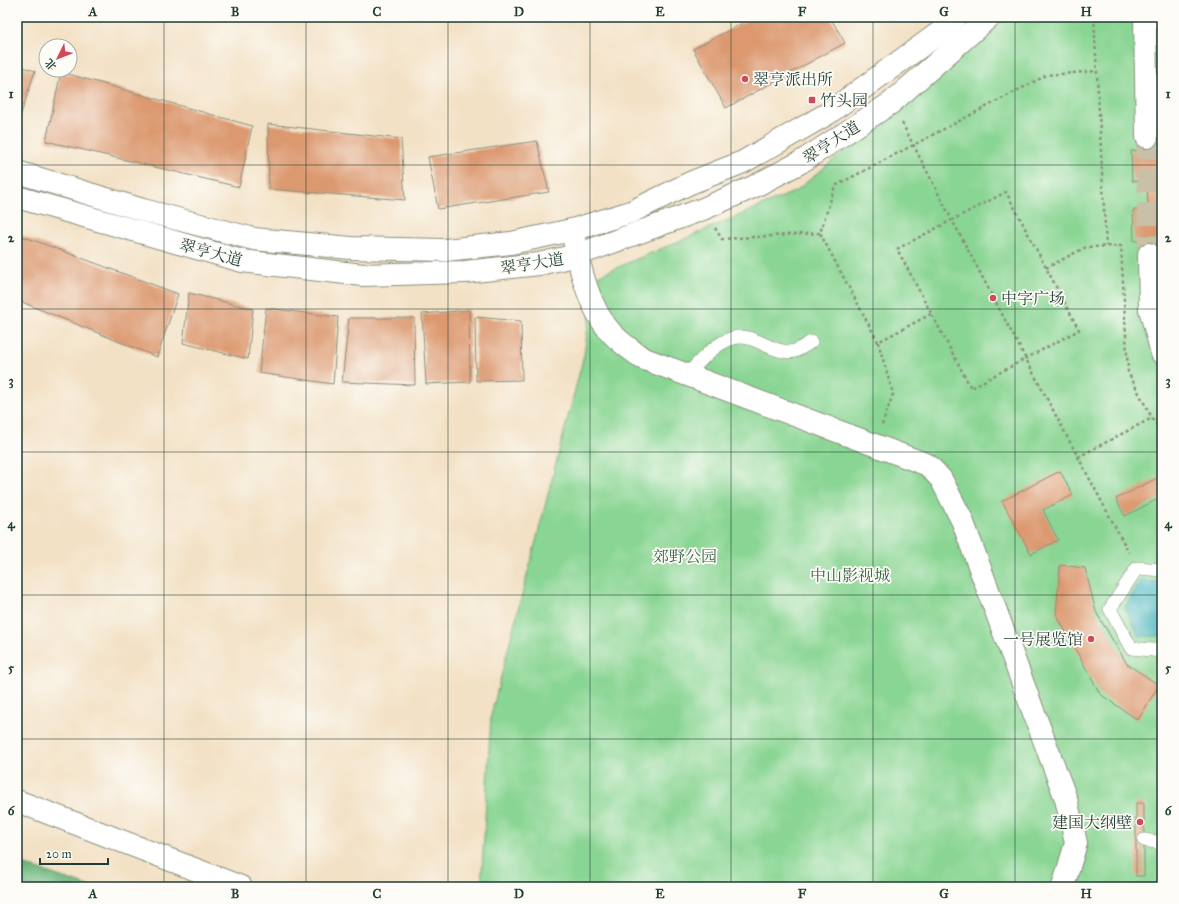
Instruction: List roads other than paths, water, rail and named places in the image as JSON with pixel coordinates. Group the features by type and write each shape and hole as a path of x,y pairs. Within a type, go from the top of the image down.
{"main road":[{"name":"翠亨大道","path":"17,172 143,210 254,239 351,248 445,250 511,242 572,230 631,212 690,183 743,162 834,110 933,38 956,17"},
{"name":"翠亨大道","path":"17,197 242,261 363,275 465,272 539,264 577,255 703,209 753,187 801,162 891,102 989,17"},
{"path":"1144,20 1147,137"},
{"path":"572,230 577,255 593,304 609,331 642,358 928,465 941,480 962,520 1066,800 1076,843 1063,887"},
{"path":"1149,254 1150,309 1162,353"},
{"path":"17,801 241,887"}],"lane":[{"path":"687,375 708,353 732,338 752,338 781,350 795,351 811,342"},
{"path":"1162,570 1137,568 1110,609 1131,648 1162,651"},
{"path":"1144,840 1162,843"}],"water":[{"path":"1140,581 1162,582 1162,636 1139,636 1125,608"}],"tunnel":[{"path":"1147,137 1149,254"}],"place":[{"name":"翠亨派出所","path":"745,79"},
{"name":"竹头园","path":"812,100"},
{"name":"中字广场","path":"993,298"},
{"name":"一号展览馆","path":"1091,639"},
{"name":"建国大纲壁","path":"1140,822"}],"park label":[{"name":"郊野公园","path":"685,556"},
{"name":"中山影视城","path":"850,575"}]}
